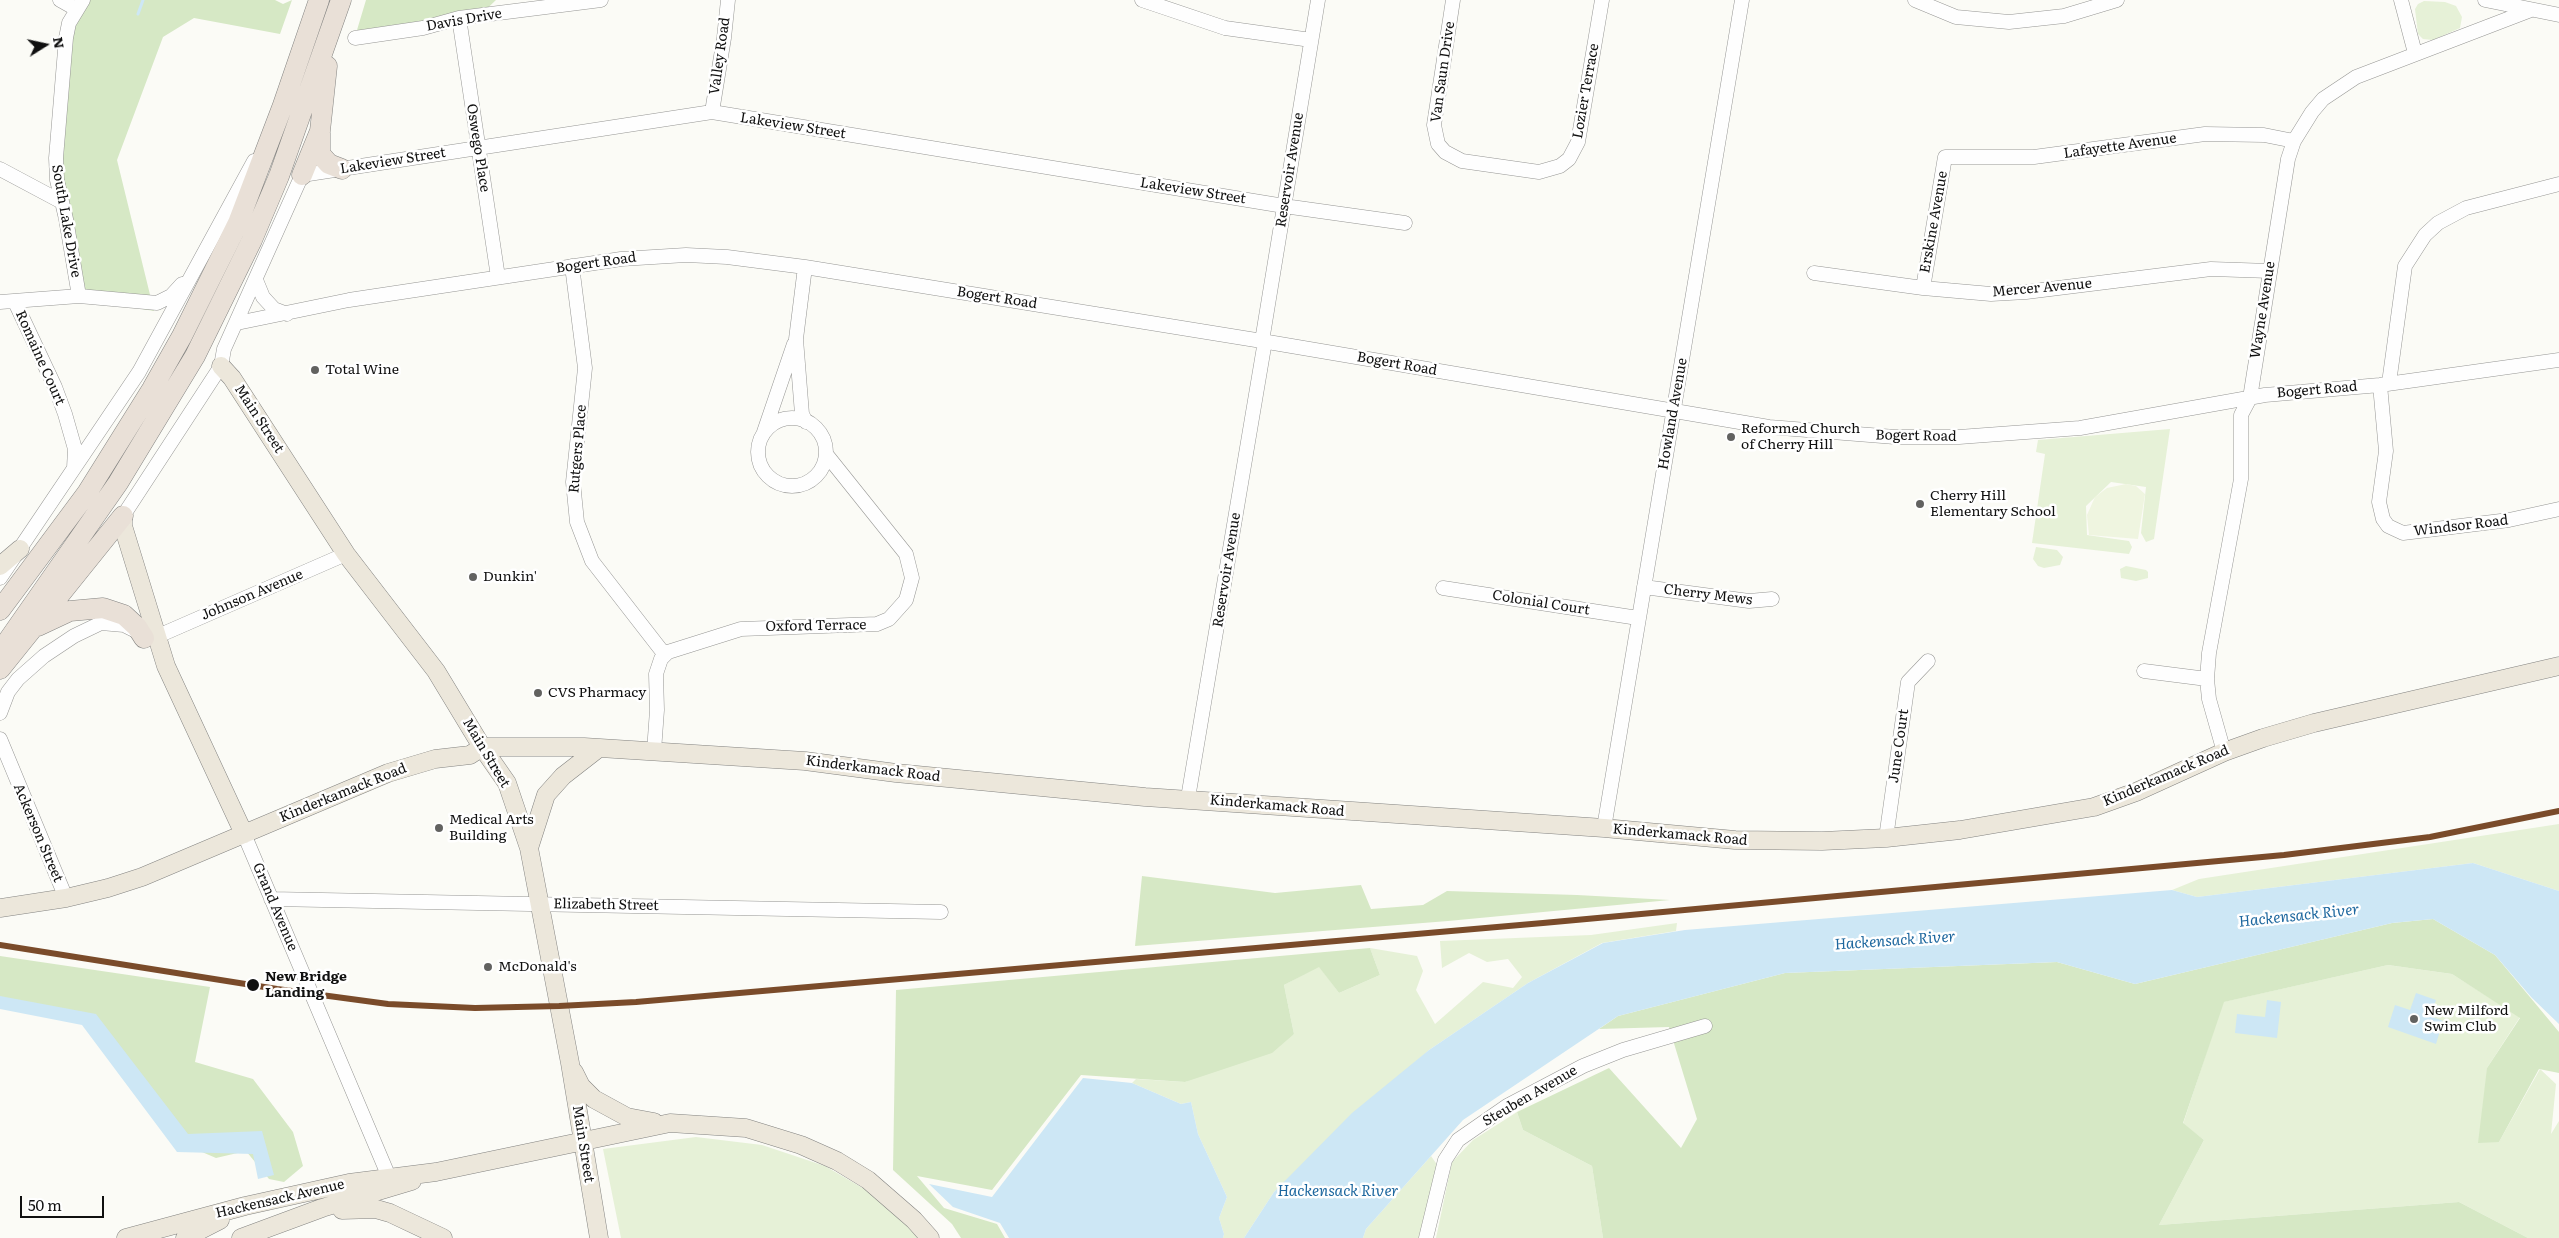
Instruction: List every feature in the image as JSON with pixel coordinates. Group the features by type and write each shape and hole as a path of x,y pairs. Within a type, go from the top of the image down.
{"highway":[{"path":"0,610 86,494 173,351 238,223 283,105 319,0"},
{"path":"0,669 8,650 118,483 195,356 240,265 275,185 332,30 341,0"},
{"path":"332,30 320,131 320,154 329,164 342,169"},
{"path":"268,134 283,105"},
{"path":"302,175 320,131"},
{"path":"8,650 123,516"},
{"path":"8,650 42,623 63,613 86,608 103,608 117,611 151,637"}],"main road":[{"name":"Main Street","path":"221,366 232,378 346,554 436,671 482,747 507,783 529,848 570,1063 599,1238"},
{"name":"Grand Avenue","path":"123,516 123,526 151,637 244,834"},
{"path":"0,566 20,549"},
{"name":"Kinderkamack Road","path":"0,908 66,898 142,877 388,773 436,759 470,755 482,747 599,748 805,761 1007,785 1353,812 1604,828 1735,840 1812,841 1886,838 1985,827 2094,806 2136,792 2224,752 2263,738 2314,723 2559,666"},
{"path":"529,848 546,795 563,776 599,748"},
{"path":"570,1063 581,1086 594,1099 627,1117 645,1121 746,1128 810,1149 837,1161 868,1180 907,1214 930,1238"},
{"name":"Hackensack Avenue","path":"126,1238 245,1206 349,1183 436,1172 670,1123"},
{"name":"Hackensack Avenue","path":"245,1237 322,1208 393,1188 436,1172"},
{"path":"185,1238 245,1206"},
{"path":"288,1221 343,1210 376,1209 390,1212 443,1238"}],"street":[{"path":"60,0 79,4"},
{"name":"Davis Drive","path":"355,38 423,28 459,18 601,0"},
{"name":"Valley Road","path":"712,112 728,0"},
{"path":"1142,0 1165,4 1225,28 1312,40"},
{"name":"Reservoir Avenue","path":"1188,798 1264,341 1318,0"},
{"name":"Van Saun Drive","path":"1438,144 1434,125 1453,0"},
{"name":"Lozier Terrace","path":"1438,144 1445,152 1462,161 1540,172 1560,166 1568,160 1578,142 1602,0"},
{"name":"Howland Avenue","path":"1604,828 1742,0"},
{"path":"1916,0 1956,17 2010,22 2064,16 2117,0"},
{"path":"2402,0 2415,53"},
{"path":"2485,0 2559,15"},
{"name":"South Lake Drive","path":"79,4 66,38 56,158 60,201 66,219 79,296"},
{"name":"Wayne Avenue","path":"2224,752 2209,700 2207,679 2209,653 2241,479 2241,415 2250,398 2288,159 2294,141 2312,112 2338,88 2356,77 2531,10"},
{"name":"Oswego Place","path":"459,18 498,277"},
{"name":"Lakeview Street","path":"302,175 712,112 1284,206 1405,223"},
{"path":"0,578 138,372 195,271 268,134"},
{"name":"Lafayette Avenue","path":"1945,157 2034,158 2205,134 2264,135 2294,141"},
{"name":"Erskine Avenue","path":"1923,288 1945,157"},
{"path":"0,169 60,201"},
{"path":"123,516 221,366 224,349 302,175"},
{"name":"Windsor Road","path":"2559,184 2466,208 2438,223 2425,235 2405,266 2385,384 2386,452 2378,502 2383,519 2388,526 2403,533 2510,520 2559,509"},
{"name":"Bogert Road","path":"237,323 349,300 498,277 621,259 686,255 758,260 805,267 1264,341 1769,426 1832,433 1959,437 2080,428 2250,398 2385,384 2559,360"},
{"name":"Rutgers Place","path":"572,266 585,368 573,482 577,522 592,561 665,655"},
{"name":"Oxford Terrace","path":"805,267 796,339 758,455 766,474 782,485 802,485 812,480 821,468 826,454"},
{"name":"Mercer Avenue","path":"1814,273 1923,288 1982,293 2026,292 2211,269 2270,271"},
{"path":"0,302 79,296 157,303 171,296 195,271"},
{"path":"256,280 263,297 274,309 287,314"},
{"name":"Romaine Court","path":"15,302 55,387 65,414 75,450 74,468"},
{"name":"Oxford Terrace","path":"665,655 677,648 742,628 759,626 866,626 889,619 899,610 910,589 910,566 906,554 826,454 821,435 806,422 802,414 796,339"},
{"path":"763,436 777,422 796,419 806,422"},
{"name":"Johnson Avenue","path":"151,637 346,554"},
{"name":"Cherry Mews","path":"1644,587 1749,601 1772,599"},
{"name":"Colonial Court","path":"1443,588 1638,618"},
{"path":"0,713 8,692 30,667 59,645 89,627 101,623 124,625 151,637"},
{"path":"654,751 657,710 656,674 657,667 665,655"},
{"name":"June Court","path":"1886,838 1908,682 1928,661"},
{"path":"2144,672 2207,679"},
{"name":"Ackerson Street","path":"0,739 66,898"},
{"name":"Grand Avenue","path":"244,834 389,1177"},
{"name":"Elizabeth Street","path":"271,899 941,912"},
{"name":"Steuben Avenue","path":"1426,1238 1444,1160 1458,1140 1514,1102 1583,1066 1622,1050 1705,1026"}],"green space":[{"path":"85,0 275,0 283,4 292,0 280,34 194,18 163,37 117,160 154,311 87,300 56,158 76,9"},
{"path":"366,0 496,0 473,22 354,40"},
{"path":"2424,1 2445,2 2456,6 2462,17 2460,28 2433,40 2423,39 2418,34 2415,9 2418,4"},
{"path":"2170,429 2154,539 2146,542 2141,533 2146,487 2111,482 2086,506 2087,535 2129,541 2132,547 2129,554 2032,543 2045,454 2036,452 2038,440"},
{"path":"2126,484 2136,486 2145,494 2138,539 2089,535 2087,515 2095,497 2107,488"},
{"path":"2036,547 2057,550 2063,557 2060,565 2044,568 2038,566 2033,559"},
{"path":"2126,566 2146,570 2148,578 2136,581 2121,578 2120,569"},
{"path":"2559,824 2559,891 2473,863 2197,897 2172,890 2199,879"},
{"path":"1142,876 1275,893 1361,885 1371,909 1423,905 1447,891 1670,900 1448,921 1135,946"},
{"path":"2433,919 2495,955 2559,1032 2559,1073 2539,1069 2499,1142 2478,1143 2487,1068 2520,1018 2452,974 2388,965 2224,1002 2183,1123 2204,1140 2159,1225 2459,1202 2528,1238 1603,1238 1592,1166 1523,1130 1517,1112 1609,1068 1681,1148 1697,1119 1669,1027 1599,1029 1618,1016 1785,973 2057,962 2135,984 2392,923"},
{"path":"1677,923 1676,931 1602,943 1528,983 1429,1050 1274,1192 1244,1238 1223,1238 1224,1234 1219,1218 1227,1197 1198,1134 1191,1102 1181,1104 1132,1083 1136,1079 1185,1082 1294,1034 1284,985 1319,966 1339,993 1380,975 1370,948 1417,956 1423,971 1416,990 1435,1024 1483,982 1513,988 1522,977 1508,959 1487,962 1469,953 1442,968 1440,941 1591,935"},
{"path":"1370,948 1380,975 1339,993 1319,967 1284,985 1294,1034 1272,1053 1185,1082 1081,1075 992,1190 917,1176 944,1208 997,1224 1005,1238 961,1238 952,1224 893,1170 896,990"},
{"path":"0,956 210,987 195,1062 253,1079 293,1132 303,1166 284,1182 269,1179 246,1151 216,1158 167,1137 82,1017 0,1002"},
{"path":"2388,965 2452,974 2520,1017 2487,1068 2499,1142 2540,1069 2556,1084 2551,1134 2559,1121 2559,1238 2528,1238 2459,1202 2159,1225 2204,1140 2183,1124 2223,1002"},
{"path":"1517,1112 1523,1130 1592,1166 1603,1238 1436,1238 1452,1162 1473,1140"},
{"path":"696,1137 762,1145 825,1166 878,1197 919,1238 621,1238 603,1149"},
{"path":"1431,1156 1440,1169 1419,1238 1363,1238 1366,1229"}],"water":[{"name":"Hackensack River","path":"2473,863 2559,891 2559,1024 2532,998 2495,955 2433,919 2392,923 2135,984 2057,962 1785,973 1618,1016 1463,1120 1366,1229 1363,1238 1244,1238 1274,1192 1352,1113 1429,1050 1528,983 1603,943 1685,930 2172,890 2197,897"},
{"name":"New Milford Swim Club","path":"2416,993 2436,1000 2430,1016 2443,1021 2436,1044 2388,1027 2395,1005 2410,1010"},
{"path":"0,996 96,1014 188,1134 262,1131 274,1175 258,1179 253,1154 177,1152 82,1025 0,1009"},
{"path":"2267,1000 2281,1002 2277,1038 2235,1033 2237,1014 2265,1017"},
{"path":"1083,1078 1132,1083 1181,1104 1191,1102 1198,1134 1227,1197 1219,1218 1224,1234 1223,1238 1009,1238 1000,1223 953,1207 929,1184 992,1197"}],"waterway":[{"path":"138,14 143,0"}],"transit line":[{"path":"0,945 277,989 388,1004 475,1008 636,1002 1543,923 2284,855 2430,837 2559,811"}],"place":[{"name":"Total Wine","path":"315,370"},
{"name":"Reformed Church of Cherry Hill","path":"1731,437"},
{"name":"Cherry Hill Elementary School","path":"1920,504"},
{"name":"Dunkin'","path":"473,577"},
{"name":"CVS Pharmacy","path":"538,693"},
{"name":"Medical Arts Building","path":"439,828"},
{"name":"McDonald's","path":"488,967"},
{"name":"New Bridge Landing","path":"253,985"},
{"name":"New Milford Swim Club","path":"2414,1019"}]}
